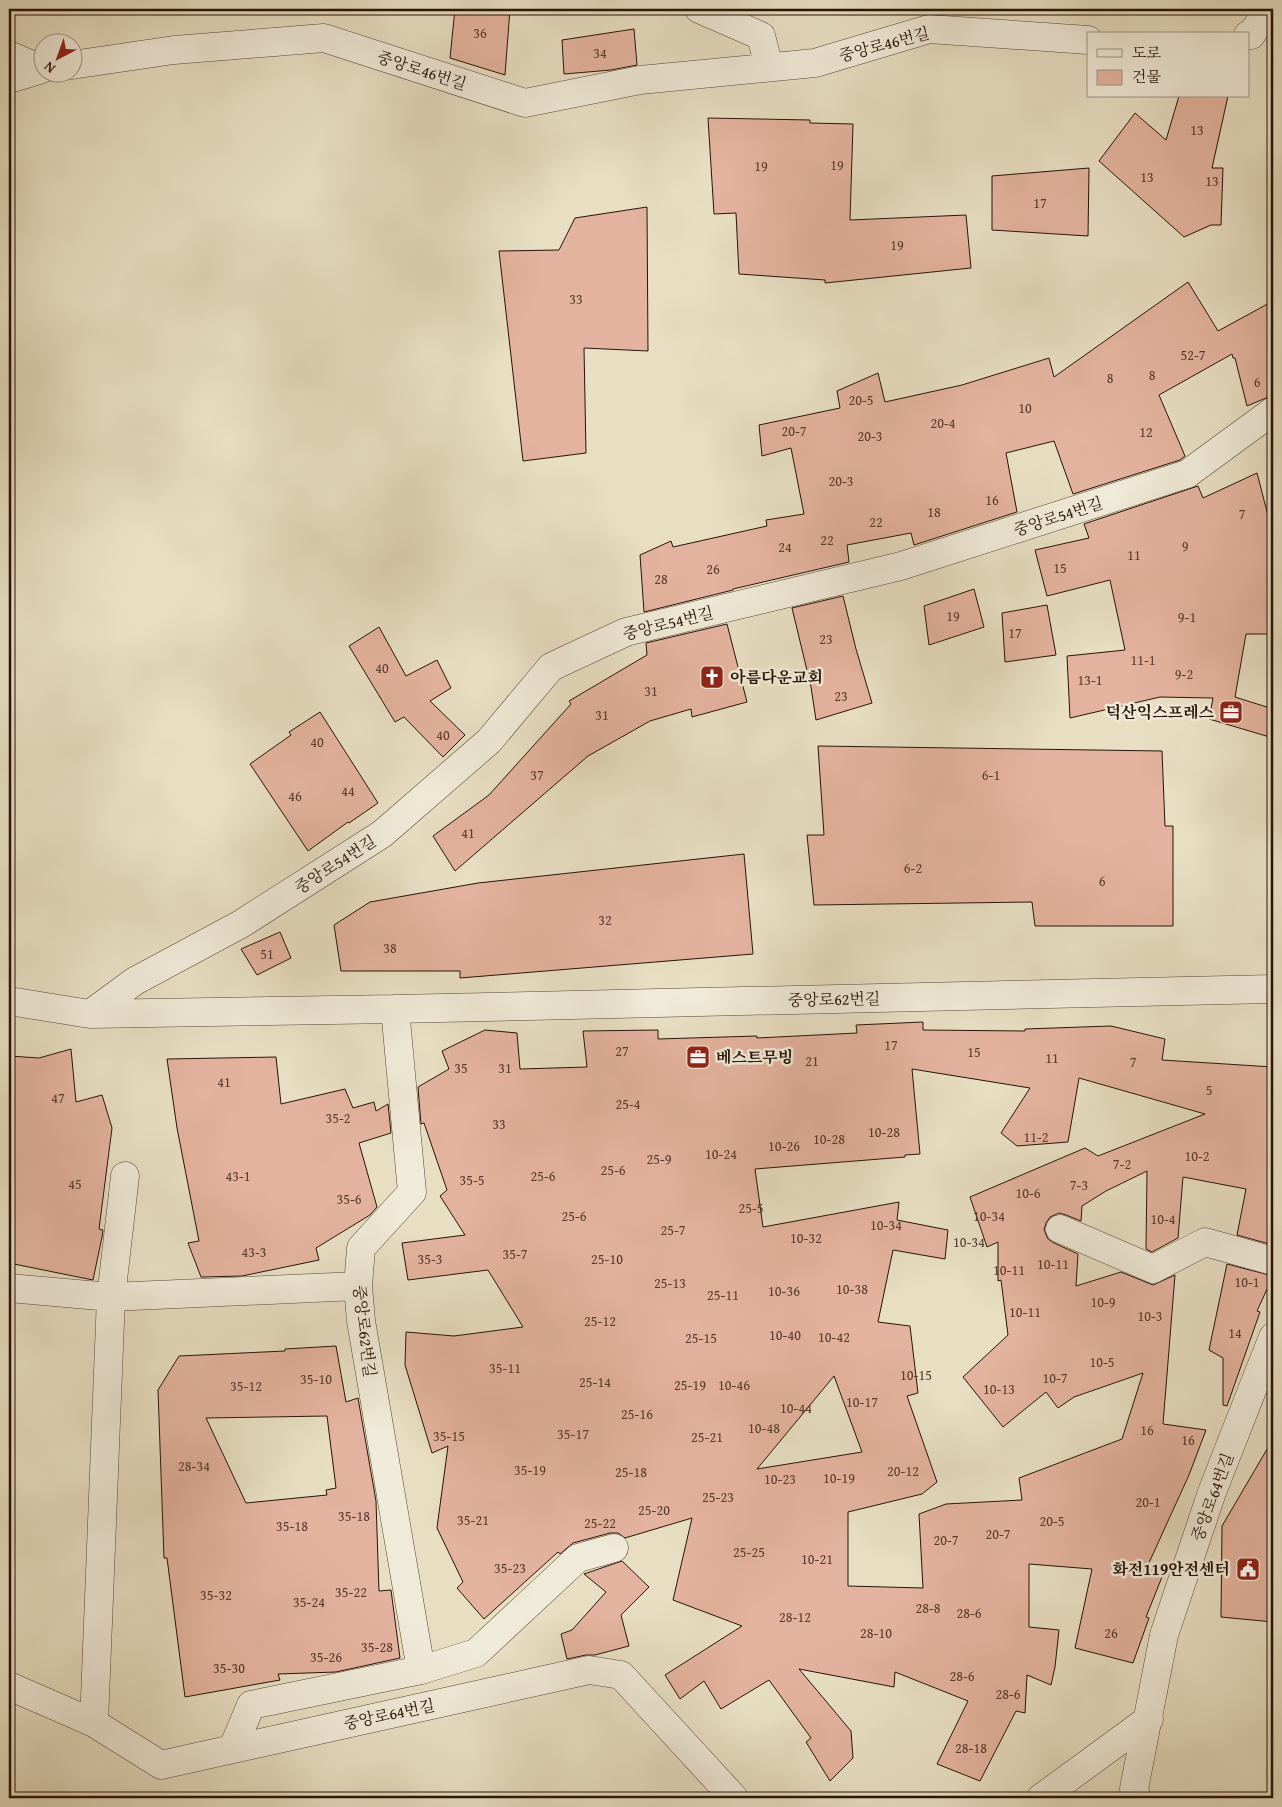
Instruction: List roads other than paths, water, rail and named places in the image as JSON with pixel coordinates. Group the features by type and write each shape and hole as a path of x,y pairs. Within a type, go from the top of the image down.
{"street":[{"path":"698,9 760,36 769,67"},
{"path":"1257,35 1269,9"},
{"name":"중앙로46번길","path":"82,64 174,50 324,38 524,103 640,80 815,62 929,29 1087,40"},
{"path":"9,55 32,65"},
{"path":"9,79 32,72"},
{"name":"중앙로54번길","path":"90,1014 135,981 241,924 382,834 490,741 551,667 626,632 901,566 1187,474 1273,410"},
{"name":"중앙로62번길","path":"9,1001 90,1014 1273,989"},
{"name":"중앙로62번길","path":"395,1009 412,1192 361,1248 358,1286 361,1320 420,1670"},
{"path":"94,1723 111,1297 125,1176"},
{"path":"1060,1229 1153,1268 1205,1242 1273,1261"},
{"path":"9,1288 111,1297 358,1286"},
{"name":"중앙로64번길","path":"1136,1798 1134,1789 1164,1634 1212,1492 1273,1337"},
{"path":"233,1748 251,1705 420,1670 476,1653 578,1558 614,1548"},
{"name":"중앙로64번길","path":"9,1686 94,1723 161,1764 589,1670 621,1675 734,1798"},
{"path":"1041,1798 1148,1719"}],"place":[{"name":"아름다운교회","path":"712,677"},
{"name":"덕산익스프레스","path":"1231,712"},
{"name":"베스트무빙","path":"698,1057"},
{"name":"화전119안전센터","path":"1248,1569"}]}
